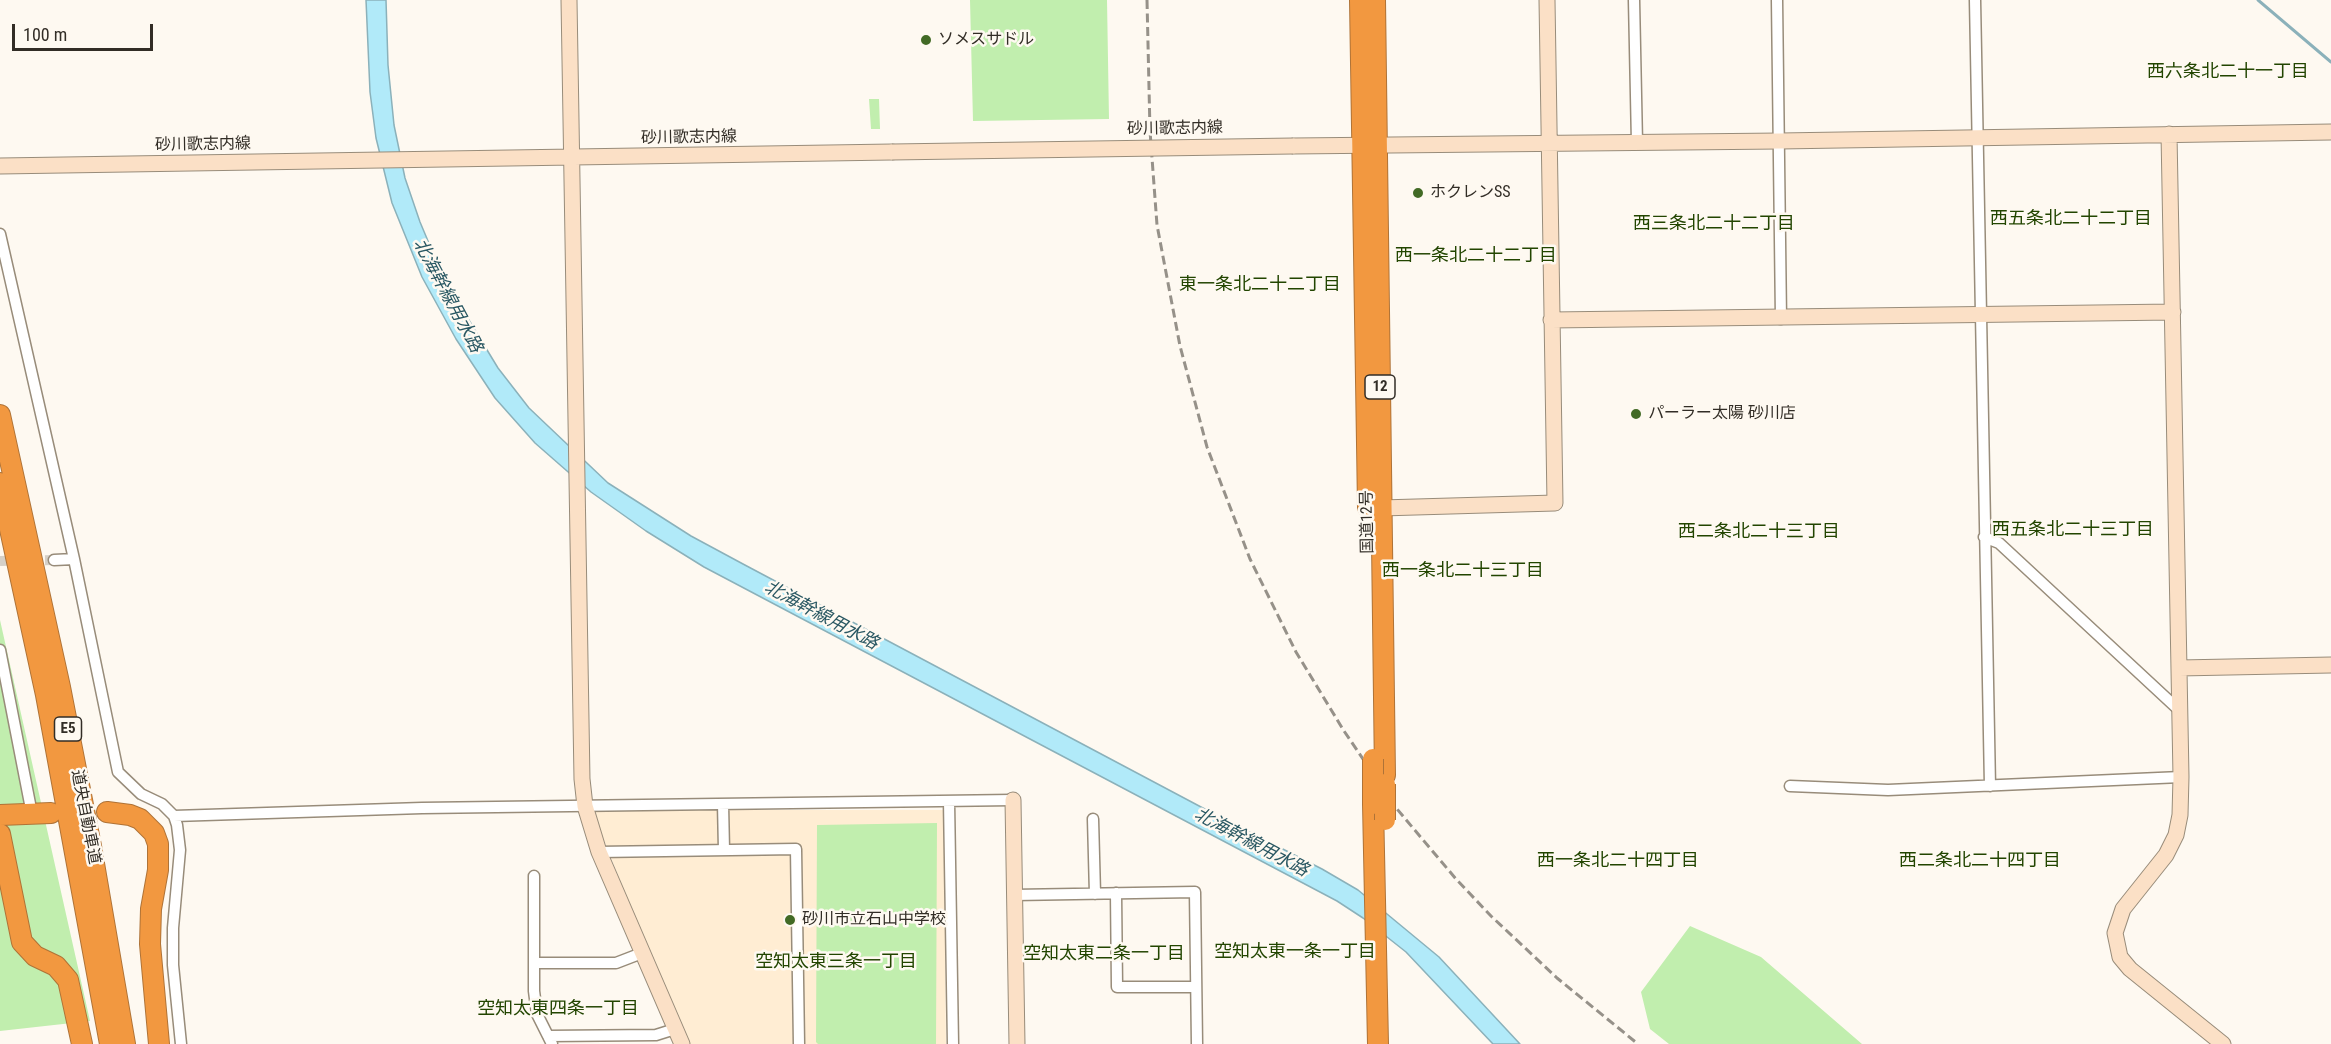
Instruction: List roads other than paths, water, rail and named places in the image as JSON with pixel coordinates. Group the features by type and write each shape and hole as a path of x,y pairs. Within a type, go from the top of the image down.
{"highway":[{"name":"国道12号","path":"1360,0 1369,145 1381,508 1385,820 1378,1044"},
{"name":"国道12号","path":"1375,0 1369,145 1372,804 1381,892"},
{"name":"道央自動車道","path":"0,415 60,687 91,846 121,1041"},
{"name":"道央自動車道","path":"0,483 121,1041"},
{"path":"107,812 140,819 154,833 158,844 158,870 151,909 150,944 159,1044"},
{"path":"0,815 42,814"},
{"path":"0,834 22,942 35,956 56,966 68,980 82,1044"},
{"name":"国道12号","path":"1382,960 1389,1044"}],"street":[{"path":"569,0 582,779 585,806 598,852 682,1044"},
{"path":"1381,508 1555,503 1547,0"},
{"path":"1634,0 1637,143"},
{"path":"1778,0 1781,318"},
{"path":"1975,0 1990,786"},
{"name":"砂川歌志内線","path":"0,166 2331,132"},
{"path":"2169,134 2180,814 2176,834 2166,855 2123,909 2115,933 2120,957 2130,969 2223,1044"},
{"path":"0,234 74,559 118,772 141,794 162,804 174,816 177,825 180,850 173,928 181,1044"},
{"path":"1551,320 2173,312"},
{"path":"1984,537 1999,543 2179,710"},
{"path":"54,560 74,559"},
{"path":"0,650 42,814"},
{"path":"2179,668 2331,665"},
{"path":"1790,786 1888,790 2181,777"},
{"path":"174,816 422,808 1013,800 1017,1044"},
{"path":"949,801 953,1044"},
{"path":"723,804 724,850"},
{"path":"1094,819 1095,894"},
{"path":"598,852 796,849 799,1044"},
{"path":"534,876 534,991 537,1014 550,1040 657,1035 675,1029"},
{"path":"1014,895 1195,892 1197,1044"},
{"path":"1116,893 1117,987 1196,987"},
{"path":"534,963 616,963 642,953"}],"water":[{"name":"北海幹線用水路","path":"366,0 386,0 388,65 394,125 405,178 420,222 444,279 498,368 529,408 608,483 691,536 1358,890 1439,957 1520,1044 1493,1044 1406,952 1337,901 704,567 646,531 591,492 535,443 495,398 456,339 422,277 392,203 376,138 370,92"}],"waterway":[{"path":"2258,0 2331,62"}],"tunnel":[{"path":"0,561 54,560"}],"railway":[{"path":"1147,0 1150,131 1157,225 1180,346 1207,447 1250,559 1296,652 1344,731 1397,809 1456,879 1491,916 1557,978 1638,1044"}],"place":[{"name":"ソメスサドル","path":"926,40"},
{"name":"ホクレンSS","path":"1418,193"},
{"name":"パーラー太陽 砂川店","path":"1636,414"},
{"name":"砂川市立石山中学校","path":"790,920"}],"district":[{"name":"西六条北二十一丁目","path":"2228,72"},
{"name":"西五条北二十二丁目","path":"2071,219"},
{"name":"西三条北二十二丁目","path":"1714,224"},
{"name":"西一条北二十二丁目","path":"1476,256"},
{"name":"東一条北二十二丁目","path":"1260,285"},
{"name":"西五条北二十三丁目","path":"2073,530"},
{"name":"西二条北二十三丁目","path":"1759,532"},
{"name":"西一条北二十三丁目","path":"1463,571"},
{"name":"西一条北二十四丁目","path":"1618,861"},
{"name":"西二条北二十四丁目","path":"1980,861"},
{"name":"空知太東一条一丁目","path":"1295,952"},
{"name":"空知太東二条一丁目","path":"1104,954"},
{"name":"空知太東三条一丁目","path":"836,962"},
{"name":"空知太東四条一丁目","path":"558,1009"}]}
